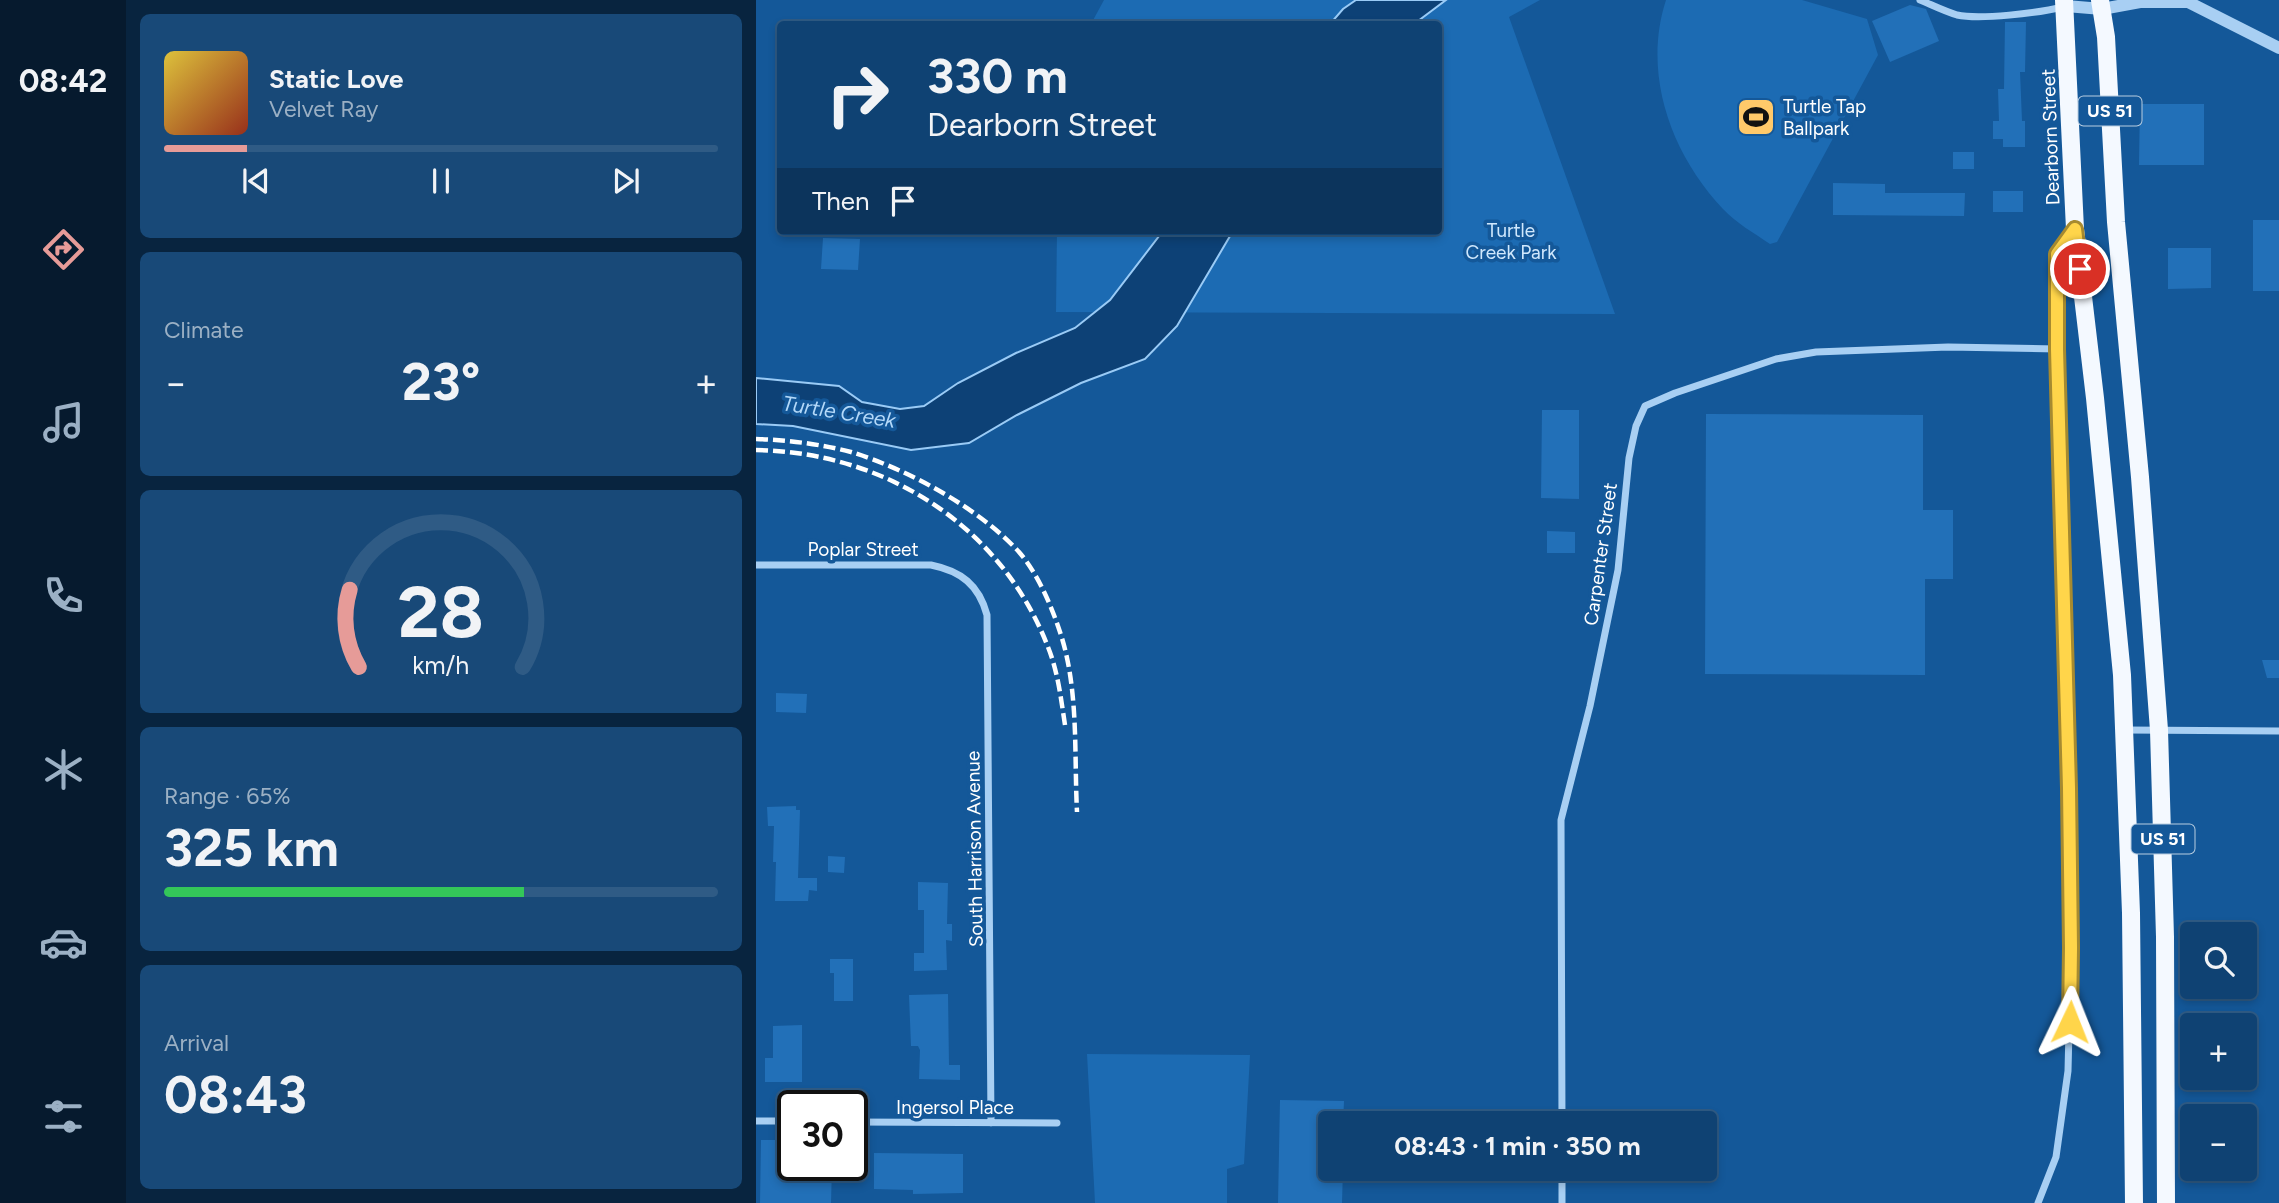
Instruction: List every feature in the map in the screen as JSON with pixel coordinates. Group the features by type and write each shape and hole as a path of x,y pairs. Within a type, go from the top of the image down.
{"main road":[{"name":"Dearborn Street","path":"2068,2 2075,229 2104,481 2125,730"},
{"name":"US 51","path":"2101,4 2106,37 2121,286 2140,477 2158,730 2165,937 2166,1203"},
{"name":"US 51","path":"2125,730 2131,913 2133,1203"}],"street":[{"path":"1920,0 1958,15 1970,16 2036,13 2068,2 2101,4 2186,1 2279,48"},
{"path":"2038,1203 2056,1157 2068,1071 2071,948 2057,254 2075,229"},
{"name":"Carpenter Street","path":"1562,1111 1561,820 1593,694 1618,570 1629,458 1636,426 1645,406 1756,365 1816,352 1948,347 2057,349"},
{"name":"Poplar Street","path":"756,565 931,565 955,572 967,580"},
{"name":"South Harrison Avenue","path":"967,580 983,599 987,615 991,1123"},
{"path":"2125,730 2279,731"},
{"path":"756,1121 777,1121"},
{"name":"Ingersol Place","path":"868,1122 1057,1124"},
{"path":"1562,1181 1562,1203"}],"green space":[{"name":"Turtle Creek Park","path":"1104,0 1540,0 1509,17 1615,314 1056,312 1057,235 1442,235 1442,21 1093,21"},
{"name":"Turtle Tap Ballpark","path":"1666,0 1802,0 1867,19 1878,55 1777,242 1770,244 1723,209 1689,164 1676,138 1666,112 1657,56 1659,28"},
{"path":"1087,1054 1250,1055 1244,1164 1227,1169 1227,1203 1095,1203"}],"water":[{"path":"1356,0 1446,0 1418,21 1333,21"},
{"name":"Turtle Creek","path":"1160,235 1231,235 1177,326 1145,359 1081,383 969,443 911,450 793,426 756,424 756,378 839,386 862,402 900,409 924,406 958,383 1016,353 1075,328 1110,300"}],"building":[{"path":"1910,5 1926,9 1939,41 1890,62 1872,21"},
{"path":"2005,22 2026,22 2025,72 2020,72 2025,147 2003,147 2003,139 1993,139 1993,121 1999,121 1998,89 2004,89"},
{"path":"2140,104 2204,104 2204,165 2139,165"},
{"path":"1953,152 1974,152 1974,169 1953,169"},
{"path":"1833,183 1885,184 1885,193 1965,193 1964,216 1833,215"},
{"path":"1993,191 2023,191 2023,212 1993,212"},
{"path":"2253,220 2279,220 2279,291 2253,291"},
{"path":"823,238 860,239 858,270 821,269"},
{"path":"2168,248 2211,248 2211,288 2168,289"},
{"path":"1542,410 1579,410 1579,499 1541,498"},
{"path":"1706,414 1923,415 1923,510 1953,510 1953,579 1925,579 1925,675 1705,674"},
{"path":"1547,531 1575,532 1575,553 1547,553"},
{"path":"2262,660 2279,660 2279,678 2267,678"},
{"path":"776,693 807,694 806,713 776,712"},
{"path":"796,806 796,810 800,810 798,878 817,878 817,891 809,890 808,901 775,901 774,826 768,826 767,807"},
{"path":"828,856 845,857 844,873 828,872"},
{"path":"918,882 948,883 947,924 952,924 952,941 946,940 947,970 914,971 914,953 924,953 924,910 918,910"},
{"path":"830,959 853,959 853,1001 834,1001 834,973 830,973"},
{"path":"948,994 949,1065 960,1065 960,1080 919,1079 920,1050 918,1046 911,1046 909,995"},
{"path":"802,1025 802,1082 765,1082 765,1058 773,1058 773,1026"},
{"path":"1280,1100 1344,1101 1344,1111 1318,1111 1318,1181 1343,1181 1342,1203 1278,1203"},
{"path":"761,1140 777,1140 777,1181 832,1181 831,1203 760,1203"},
{"path":"874,1153 963,1154 963,1193 913,1194 913,1190 874,1189"}],"railway":[{"path":"756,439 804,443 873,459 941,492 963,506 984,520 1019,552 1043,590 1066,654 1073,698 1077,812"},
{"path":"756,450 803,454 849,464 892,481 932,504 969,532 1001,565 1027,604 1051,656 1065,725"}],"place":[{"name":"Turtle Tap Ballpark","path":"1756,117"}],"route":[{"path":"2070,1022 2069,788 2057,349 2057,254 2075,229 2080,269"}]}
